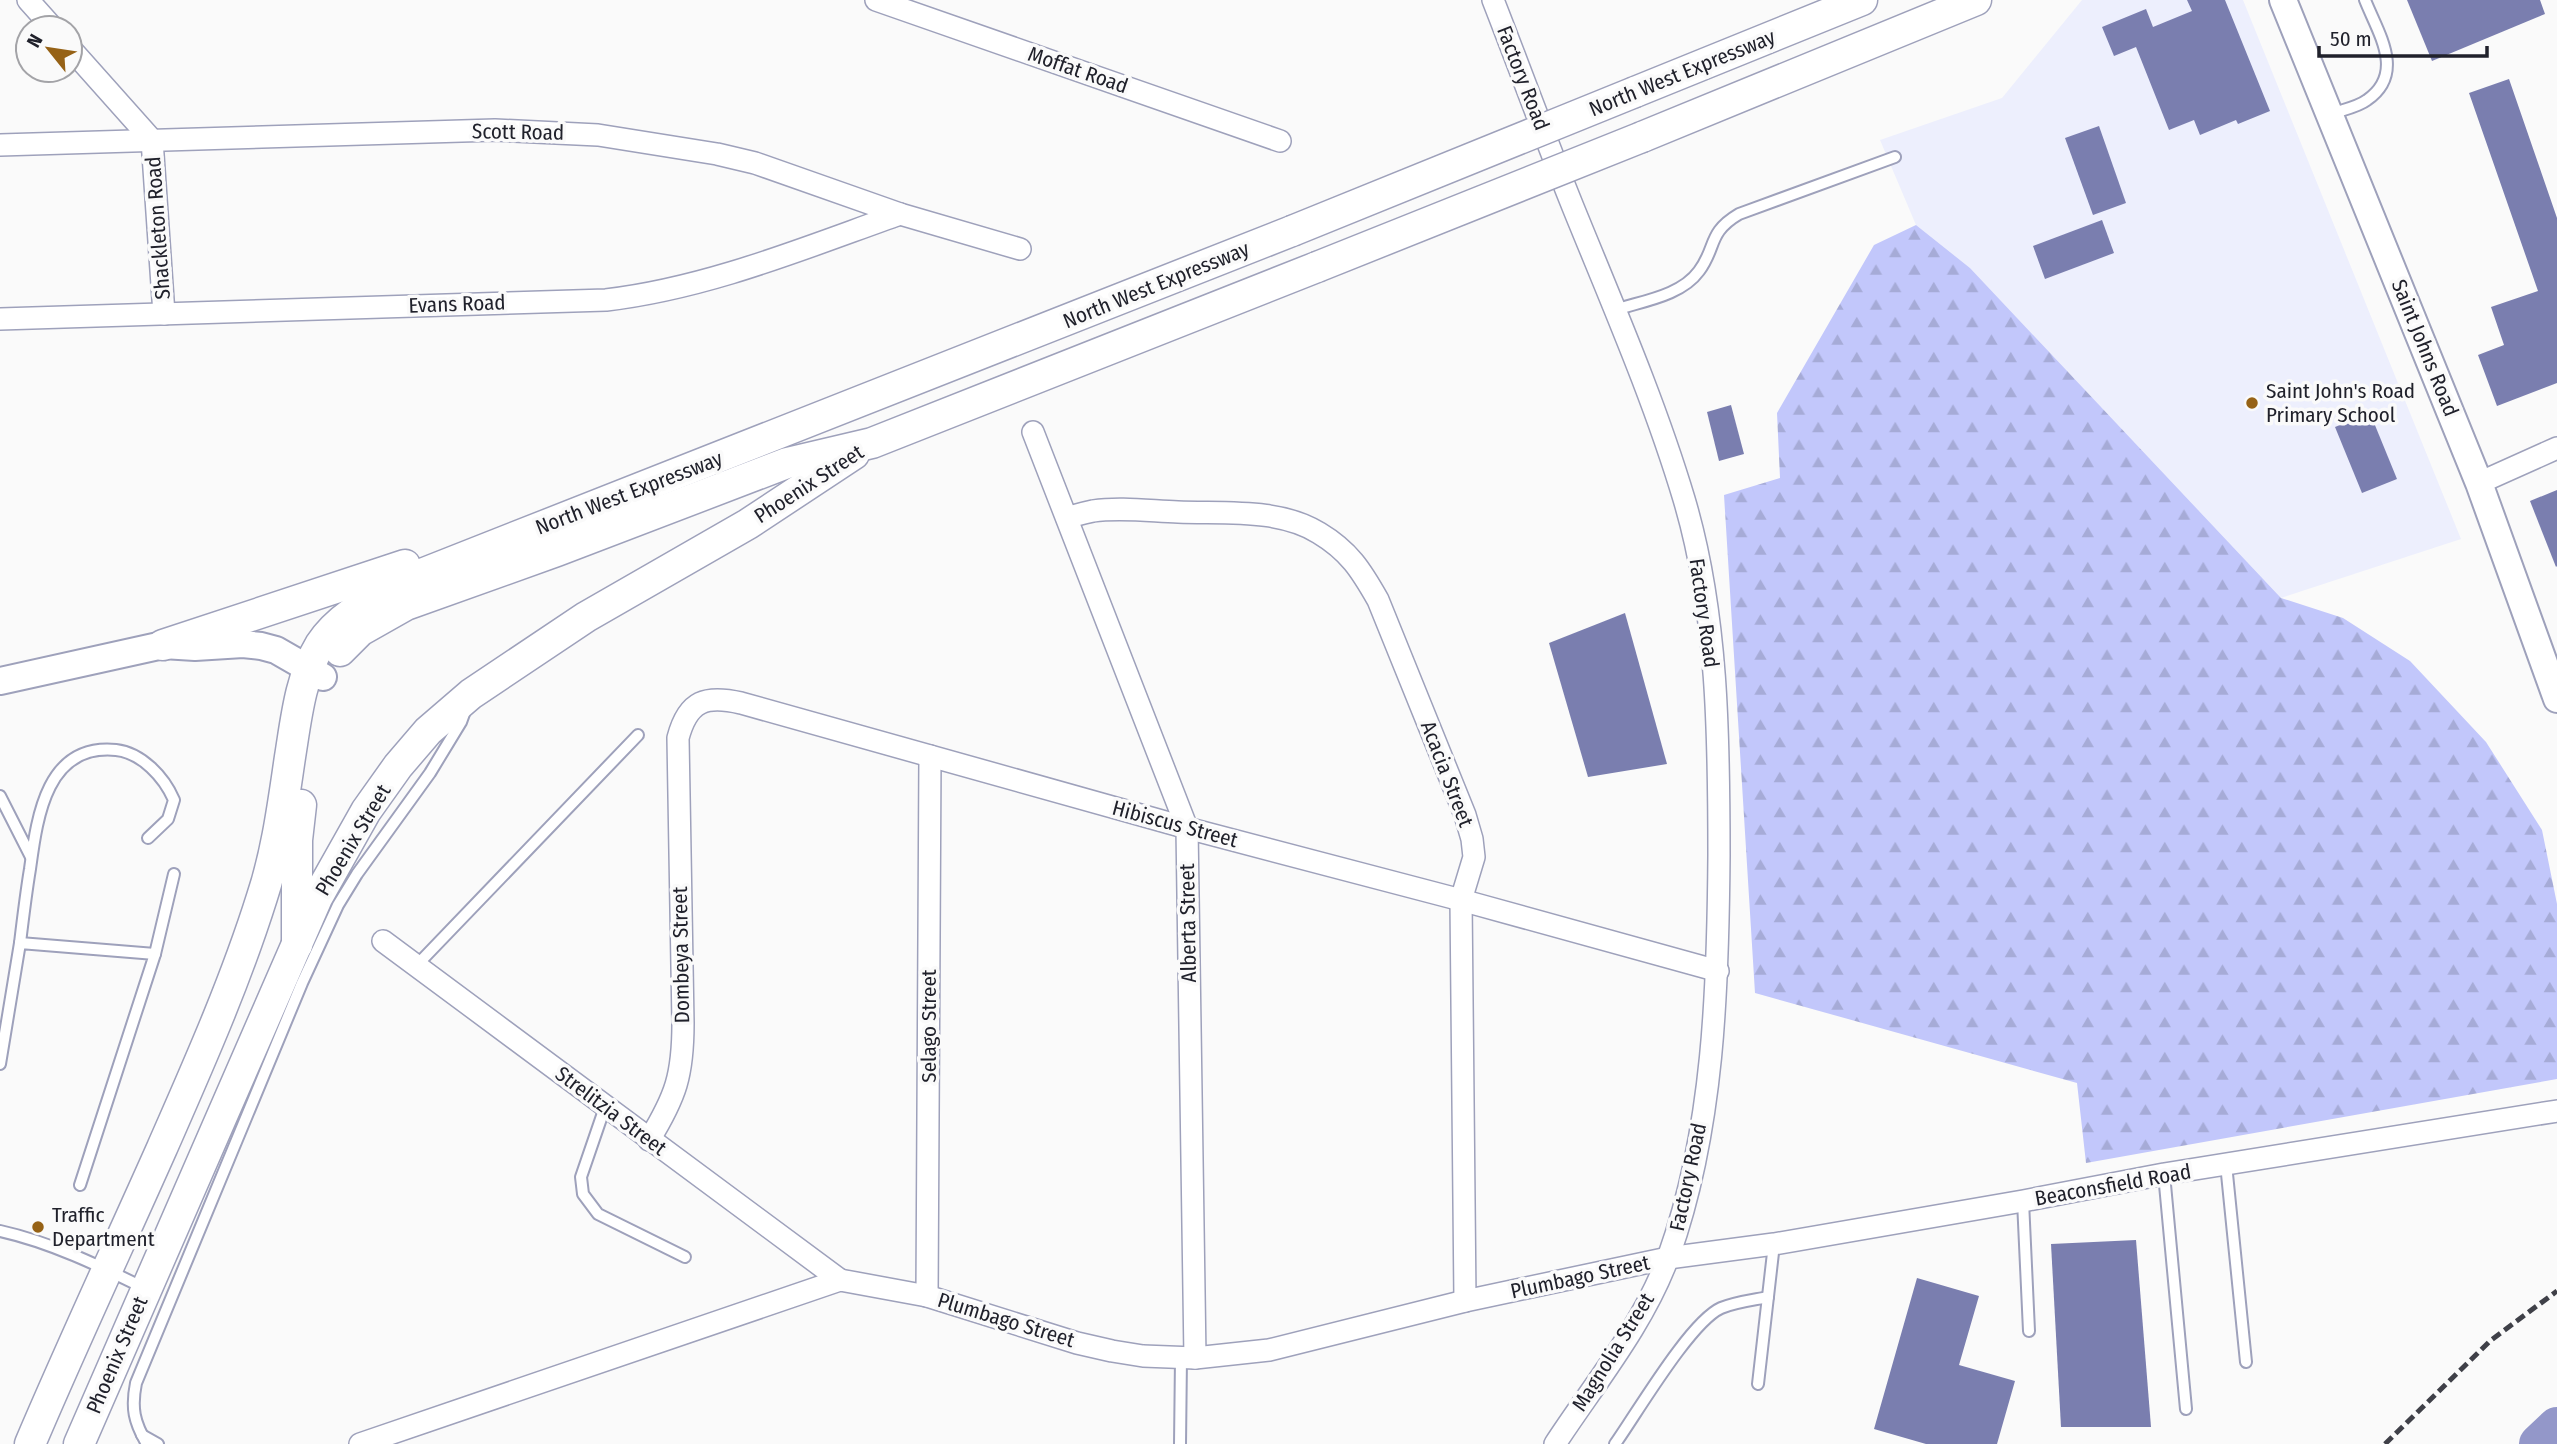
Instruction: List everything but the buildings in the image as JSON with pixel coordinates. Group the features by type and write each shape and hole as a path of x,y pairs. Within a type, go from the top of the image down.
{"main road":[{"name":"North West Expressway","path":"448,564 1292,230 1862,0"},
{"name":"North West Expressway","path":"872,443 1317,267 1976,0"},
{"path":"297,945 297,840 314,711 316,673 360,631 406,605 557,551 787,463 872,443"},
{"name":"Phoenix Street","path":"79,1444 297,945 339,856 398,766 428,731 471,694 586,617 748,524 872,443"},
{"path":"163,645 468,543 609,501"},
{"name":"Phoenix Street","path":"30,1444 195,1072 243,956 278,834 298,708 316,673 321,644 361,606 409,579 448,564"}],"street":[{"path":"28,0 40,14"},
{"name":"Moffat Road","path":"876,0 1280,141"},
{"name":"Factory Road","path":"1493,0 1634,355 1685,501 1702,586 1715,697 1719,798 1718,971 1711,1053 1692,1175 1668,1258"},
{"name":"Saint Johns Road","path":"2283,0 2479,483 2557,699"},
{"name":"Shackleton Road","path":"84,64 152,140 164,314"},
{"name":"Scott Road","path":"0,145 495,130 598,135 717,154 755,163 900,215 1020,249"},
{"name":"Evans Road","path":"0,319 606,300 644,295 750,267 900,215"},
{"name":"Alberta Street","path":"1033,432 1187,828 1188,1358"},
{"path":"2479,483 2557,448"},
{"name":"Acacia Street","path":"1067,517 1093,511 1116,510 1269,517 1293,521 1317,531 1345,551 1361,570 1378,600 1465,815 1474,857 1461,900 1465,1301"},
{"path":"0,681 163,645 261,646 276,650 316,673"},
{"name":"Hibiscus Street","path":"677,763 682,722 692,709 705,700 720,698 1187,828 1718,971"},
{"name":"Selago Street","path":"927,1296 930,756"},
{"name":"Dombeya Street","path":"649,1140 674,1094 681,1070 683,1023 677,763"},
{"name":"Strelitzia Street","path":"383,941 839,1280"},
{"name":"Beaconsfield Road","path":"1668,1258 1774,1244 2165,1174 2557,1111"},
{"name":"Plumbago Street","path":"360,1444 839,1280 927,1296 1112,1351 1188,1358 1269,1350 1465,1301 1668,1258"},
{"name":"Magnolia Street","path":"1555,1444 1640,1316 1668,1258"}],"lane":[{"path":"2330,114 2367,100 2384,82 2389,60 2365,0"},
{"path":"1615,310 1685,285 1699,271 1724,223 1739,214 1895,157"},
{"path":"158,1444 145,1440 134,1420 132,1403 136,1383 302,983 338,905 449,743 461,722 471,694"},
{"path":"416,965 638,735"},
{"path":"0,1064 39,810 60,770 75,758 92,752 114,750 141,758 174,800 172,814 148,838"},
{"path":"0,796 32,857"},
{"path":"80,1185 155,954 174,874"},
{"path":"20,943 155,954"},
{"path":"605,1107 581,1177 583,1194 598,1214 685,1257"},
{"path":"2226,1164 2246,1363"},
{"path":"2165,1174 2186,1409"},
{"path":"2023,1201 2029,1331"},
{"path":"0,1231 18,1235 107,1270 146,1289"},
{"path":"1758,1384 1774,1244"},
{"path":"1615,1444 1689,1337 1707,1317 1721,1308 1768,1297"},
{"path":"1180,1444 1188,1358"}],"shaded area":[{"name":"Saint John's Road Primary School","path":"2082,0 2243,0 2461,539 2281,598 1970,268 1916,225 1880,140 2002,98"}],"green space":[{"path":"1916,225 1970,268 2281,598 2343,618 2410,661 2486,742 2542,830 2557,904 2557,1079 2086,1163 2077,1083 1755,993 1724,495 1780,478 1777,413 1874,245"}],"waterway":[{"path":"2539,1444 2557,1427"}],"railway":[{"path":"2385,1444 2490,1341 2557,1291"}],"place":[{"name":"Saint John's Road Primary School","path":"2252,403"},
{"name":"Traffic Department","path":"38,1227"}]}
